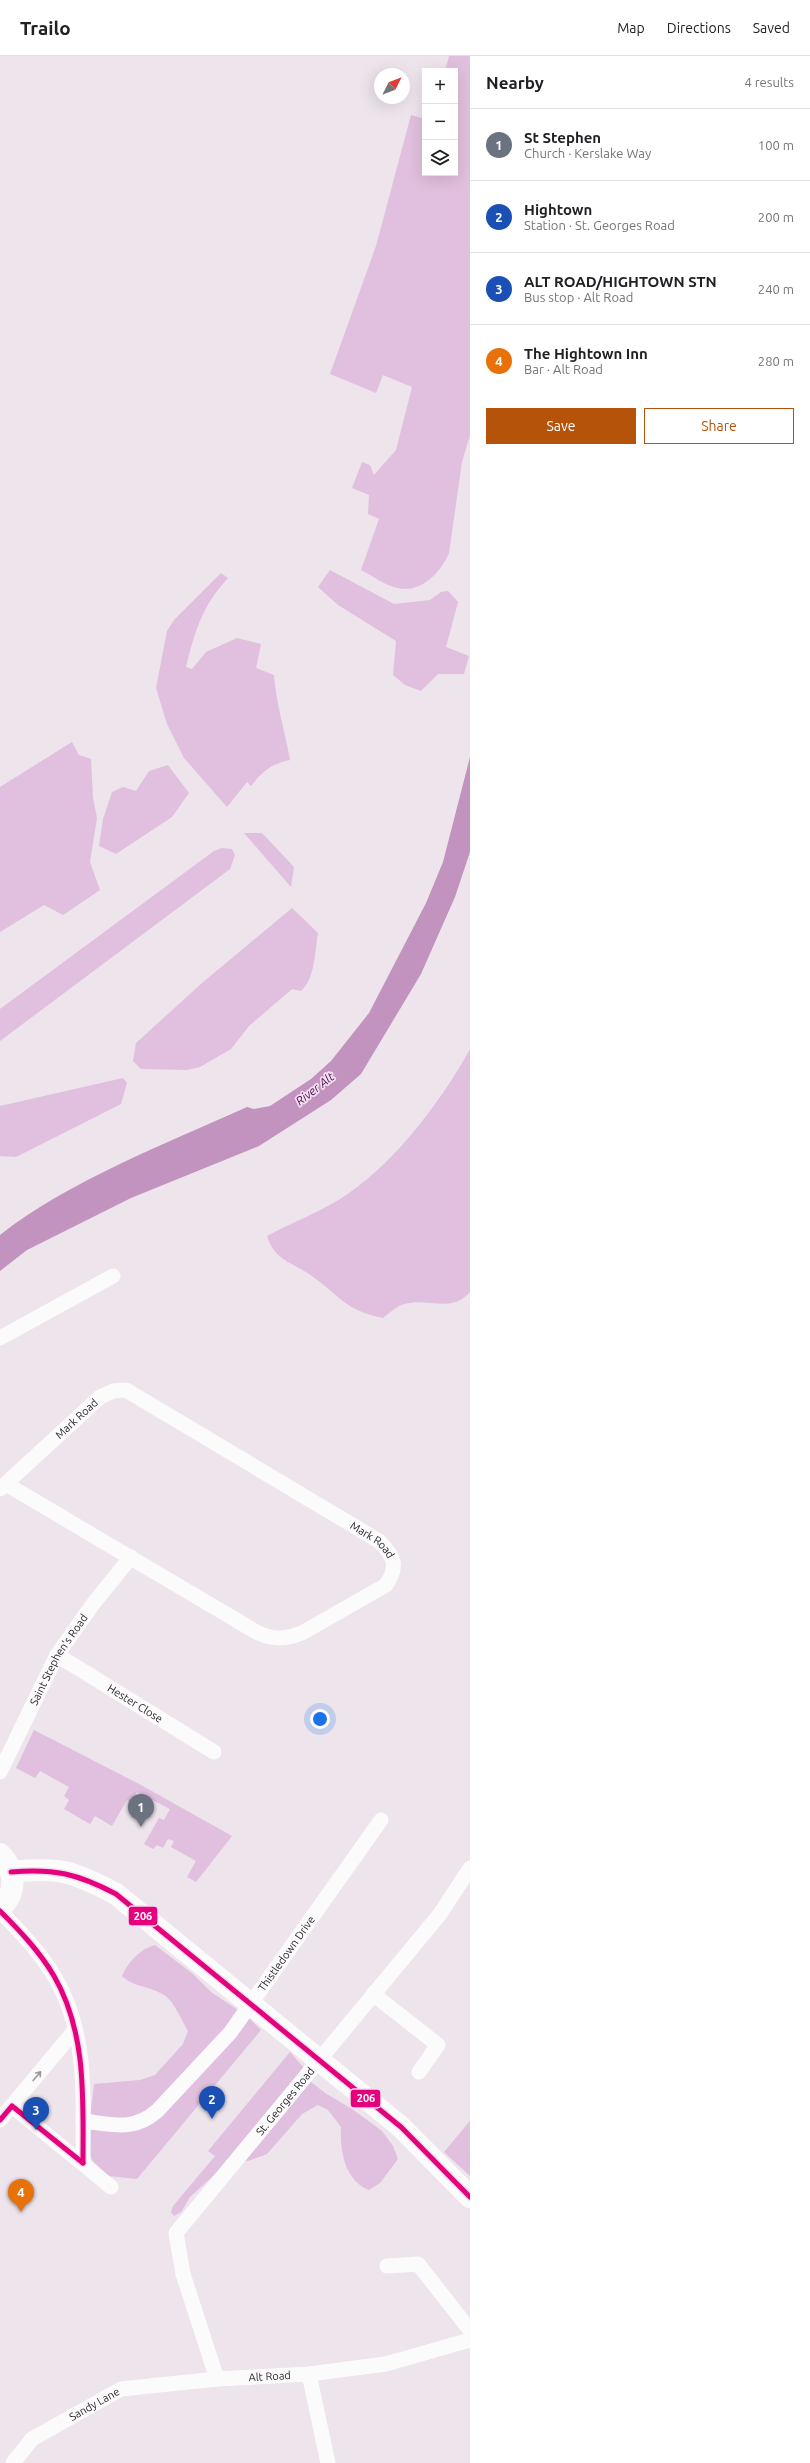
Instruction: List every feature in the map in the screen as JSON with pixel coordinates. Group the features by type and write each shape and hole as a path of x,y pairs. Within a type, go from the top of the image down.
{"street":[{"path":"0,1338 112,1276"},
{"name":"Mark Road","path":"126,1390 379,1541 390,1552 393,1560 393,1574 386,1585 302,1633 289,1638 272,1639 258,1633 131,1557 3,1487 100,1397 113,1391 126,1390"},
{"name":"Saint Stephen's Road","path":"0,1772 57,1655 93,1604 131,1557"},
{"name":"Hester Close","path":"57,1655 214,1752"},
{"name":"Thistledown Drive","path":"83,2121 134,2125 146,2120 157,2111 230,2033 381,1820"},
{"path":"84,2163 81,2053 60,1986 28,1941 0,1909 11,1892 6,1863 37,1869 59,1870 88,1880 116,1894 401,2127 470,2198"},
{"name":"St. Georges Road","path":"217,2379 183,2274 176,2233 440,1914 470,1868"},
{"path":"373,1994 438,2045 419,2072"},
{"path":"0,2120 75,2030"},
{"path":"12,2106 84,2163 111,2187"},
{"path":"387,2266 418,2264 470,2330"},
{"name":"Alt Road","path":"217,2379 309,2374 386,2364 470,2340"},
{"path":"309,2374 328,2463"},
{"name":"Sandy Lane","path":"12,2463 32,2439 121,2389 217,2379"}],"shaded area":[{"path":"449,56 470,56 470,435 462,462 449,553 441,567 429,580 422,585 406,589 388,585 361,570 379,519 368,514 369,495 352,488 362,462 370,465 374,475 396,450 412,387 383,375 376,393 330,374 376,246 411,115 422,118 422,176 458,176 458,68 446,68"},
{"path":"330,570 394,604 430,600 441,592 448,591 458,602 446,647 469,656 464,674 438,674 421,691 405,685 393,675 396,641 338,605 318,587"},
{"path":"221,573 228,578 212,599 196,630 186,667 192,669 206,652 237,638 261,644 256,668 274,675 290,760 272,766 259,776 251,786 247,782 227,807 184,758 167,724 156,688 167,631 174,620"},
{"path":"72,742 79,755 91,759 93,798 97,818 90,862 100,890 63,915 44,905 0,932 0,787"},
{"path":"168,765 189,793 172,817 116,854 99,846 103,819 112,792 123,787 136,791 149,771"},
{"path":"244,833 262,833 294,867 291,887"},
{"path":"222,848 232,849 235,855 230,869 0,1041 0,1009 214,851"},
{"path":"292,908 318,933 312,972 306,986 301,991 292,989 249,1026 231,1049 200,1067 187,1070 141,1069 133,1061 136,1043 202,983"},
{"path":"470,1049 470,1292 463,1299 447,1304 413,1302 401,1305 383,1318 370,1315 344,1302 322,1283 279,1256 270,1244 267,1236 340,1199 384,1164 417,1128 432,1108"},
{"path":"123,1078 127,1083 121,1104 16,1157 0,1156 0,1106"},
{"path":"34,1730 141,1785 232,1836 196,1882 187,1877 196,1861 171,1847 174,1841 168,1839 163,1848 157,1845 153,1849 144,1844 159,1818 164,1820 170,1809 137,1792 131,1803 127,1800 112,1826 95,1816 90,1824 64,1809 69,1800 64,1796 69,1787 40,1771 35,1778 16,1768"},
{"path":"155,1945 193,1974 211,1992 247,2016 261,2030 137,2179 108,2176 92,2160 88,2149 88,2135 94,2084 140,2080 155,2075 183,2044 188,2031 168,1998 159,1992 126,1980 122,1976 135,1957 144,1950"},
{"path":"290,2052 304,2068 311,2082 382,2131 393,2146 398,2159 380,2183 369,2190 361,2185 354,2179 345,2163 341,2145 341,2127 328,2110 318,2105 302,2114 267,2154 248,2161 236,2159 225,2165 190,2197 181,2212 174,2216 171,2212 173,2206 215,2156 208,2151"},
{"path":"470,2121 470,2176 444,2152"}],"water":[{"name":"River Alt","path":"470,757 470,852 455,897 421,974 361,1074 331,1100 259,1146 131,1198 27,1250 0,1271 0,1235 27,1215 87,1180 152,1149 247,1107 254,1109 270,1106 311,1079 331,1061 369,1013 426,903 443,862"}],"transit line":[{"name":"206","path":"11,1872 40,1871 65,1874 90,1882 116,1894 401,2127 470,2197"},
{"name":"206","path":"0,1911 29,1942 48,1967 65,1998 78,2044 81,2067 83,2091 83,2163"},
{"name":"206","path":"0,2120 12,2106 83,2163"}],"place":[{"name":"St Stephen","path":"141,1827"},
{"name":"Hightown","path":"212,2119"},
{"name":"ALT ROAD/HIGHTOWN STN","path":"36,2130"},
{"name":"The Hightown Inn","path":"21,2212"}]}
